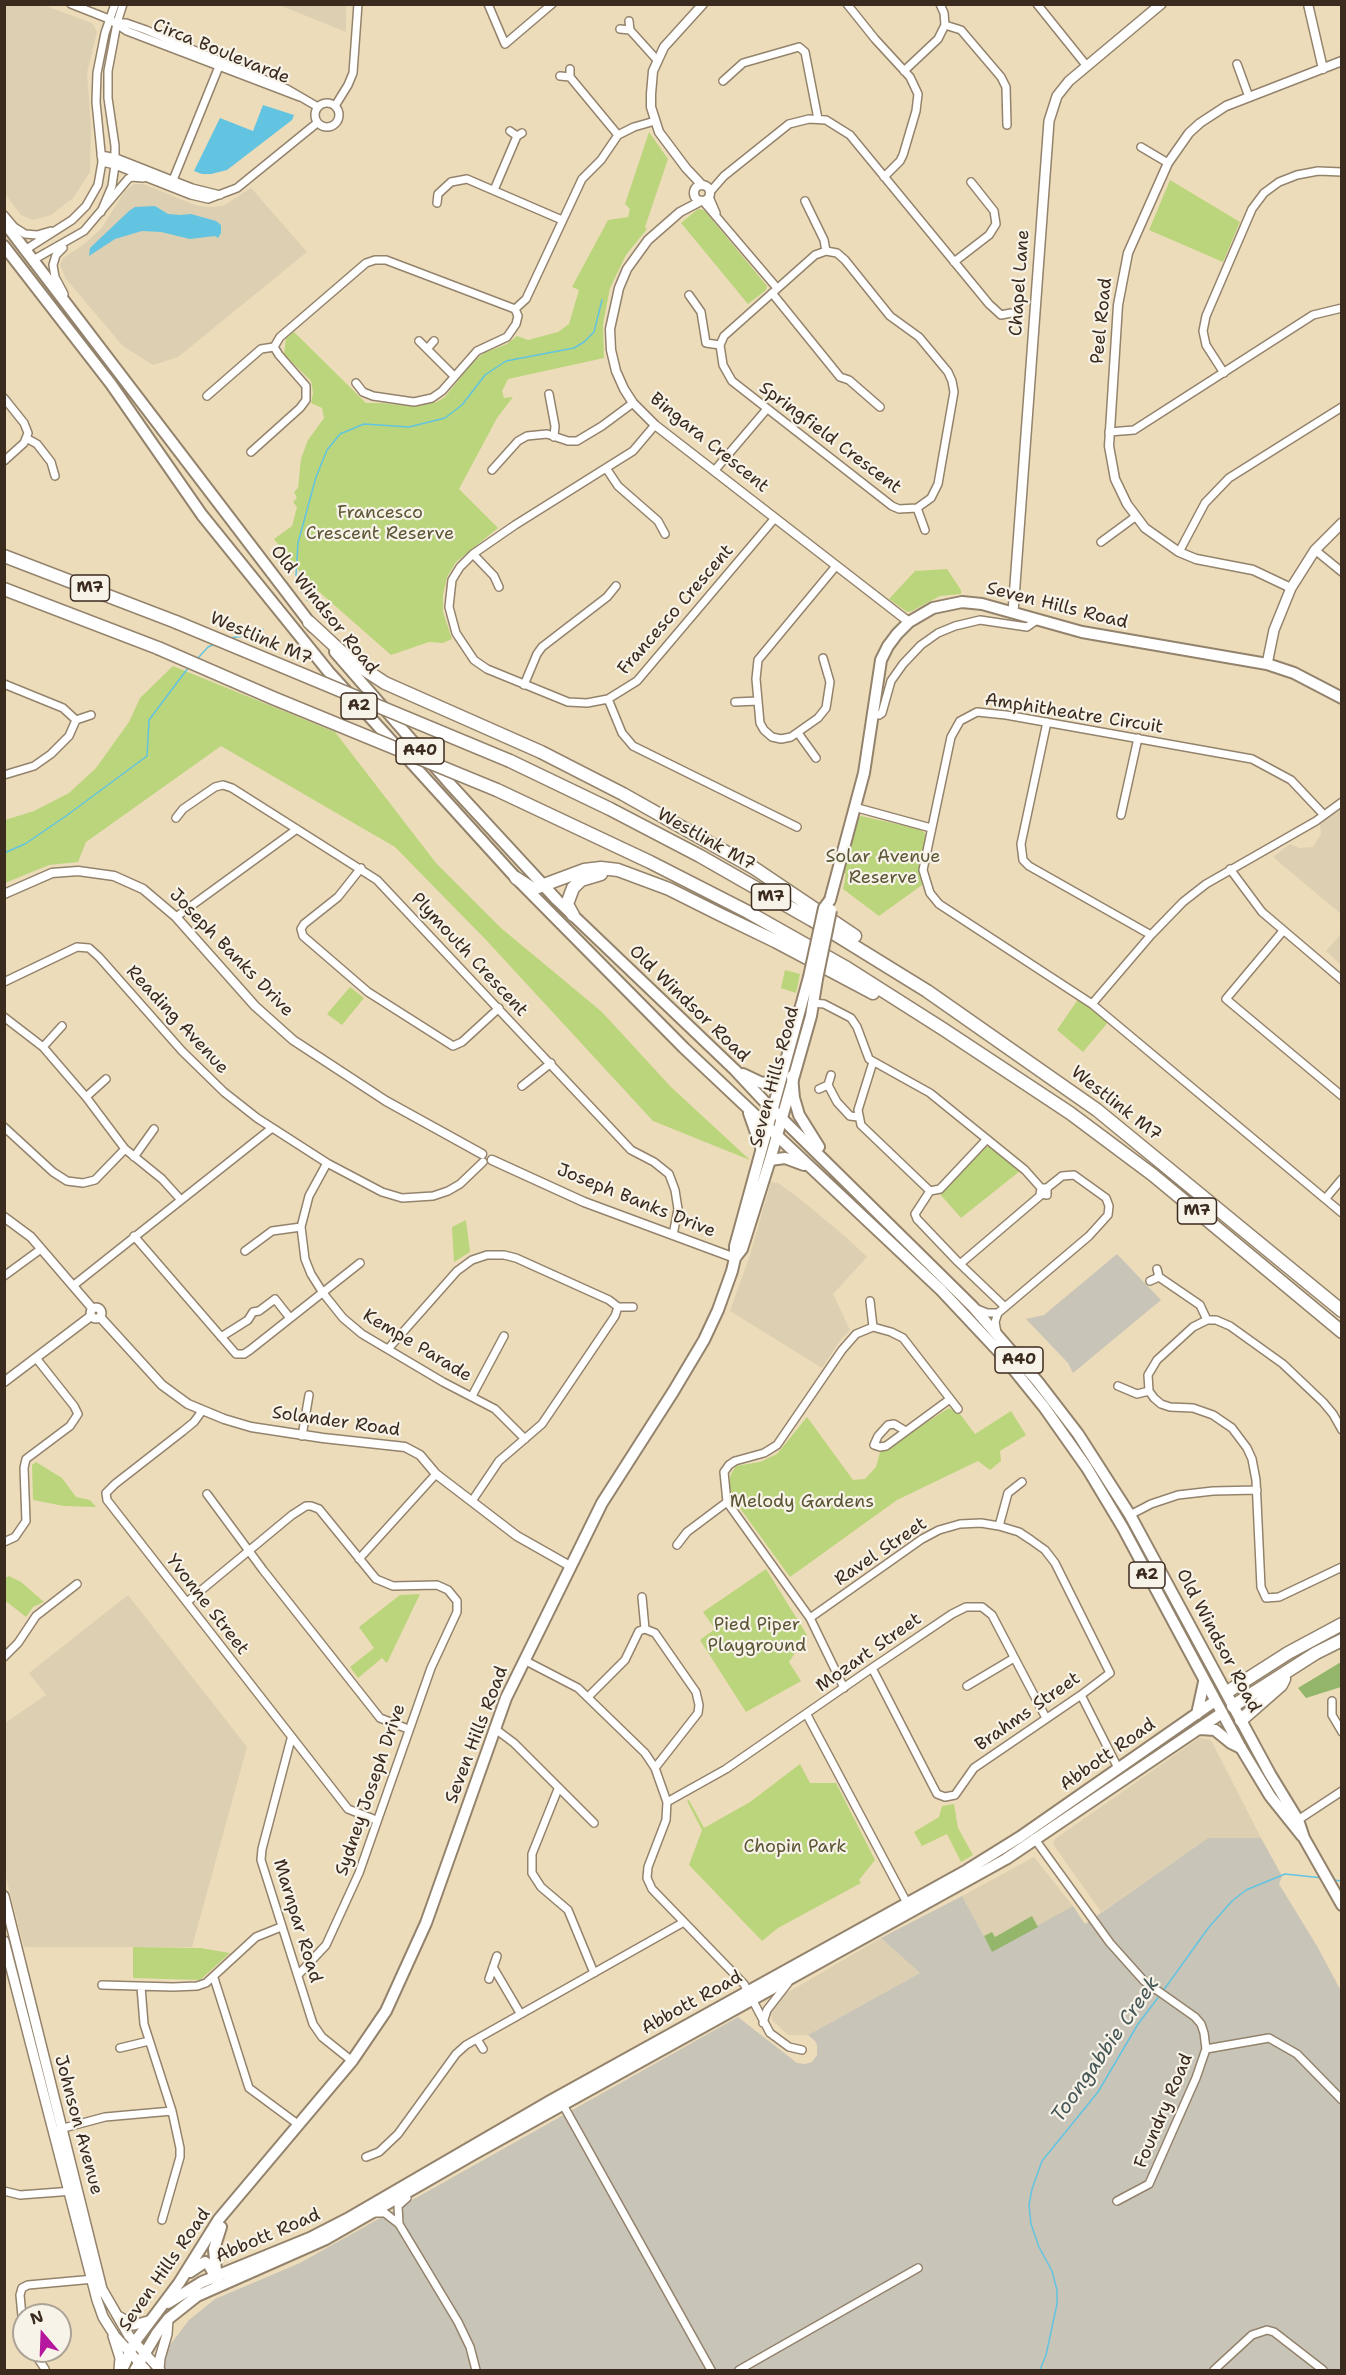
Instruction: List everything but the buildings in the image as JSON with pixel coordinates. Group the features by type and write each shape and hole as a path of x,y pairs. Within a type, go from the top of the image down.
{"highway":[{"name":"Westlink M7","path":"4,556 176,622 510,761 610,809 812,920 927,991 1019,1053 1097,1110 1341,1311"},
{"name":"Westlink M7","path":"4,589 158,648 497,790 650,862 748,912 848,968 1047,1098 1153,1175 1341,1332"},
{"path":"309,622 350,660 385,683 531,748 612,788 754,868 986,1026 1019,1053"},
{"path":"516,878 533,889 576,872 601,868 618,870 669,889 775,941 933,1027 943,1029"},
{"path":"573,915 567,904 573,888 581,880 594,875 621,874 669,889"},
{"path":"1227,1692 1288,1653 1341,1624"},
{"path":"1233,1706 1341,1640"},
{"path":"1241,1720 1281,1685 1289,1671"}],"main road":[{"name":"Chapel Lane","path":"1013,612 1048,129 1057,96 1069,81 1161,4"},
{"name":"Old Windsor Road","path":"4,222 309,622 448,783 573,915 735,1070 973,1307 1078,1434 1130,1515 1233,1706 1298,1820 1304,1838"},
{"name":"Old Windsor Road","path":"4,246 111,384 176,481 294,631 422,776 516,878 684,1048 941,1290 1002,1355 1044,1407 1087,1468 1120,1523 1241,1748 1270,1796 1304,1838 1341,1905"},
{"path":"13,257 25,250"},
{"path":"13,257 33,261"},
{"path":"1267,664 1274,630 1291,588 1315,550 1341,523"},
{"name":"Seven Hills Road","path":"121,2370 131,2347 148,2321 179,2283 219,2219 352,2061 386,2012 426,1923 494,1728 524,1660 602,1503 704,1340 726,1290 735,1258 735,1246 779,1079 831,911 830,900 869,746 881,660 892,640 909,622 933,608 962,602 982,604 1082,632 1267,664 1294,674 1341,698"},
{"name":"Seven Hills Road","path":"735,1258 742,1249 770,1160 810,1016 811,980"},
{"path":"801,1011 812,1003"},
{"path":"735,1070 757,1082 767,1083 779,1079"},
{"path":"792,1076 794,1098 800,1118 834,1170"},
{"path":"740,1100 753,1120 761,1147"},
{"path":"770,1160 785,1158 813,1168"},
{"path":"1120,1523 1130,1515"},
{"path":"1197,1714 1204,1682"},
{"name":"Abbott Road","path":"168,2319 216,2281 338,2224 750,1995 998,1851 1227,1692"},
{"name":"Abbott Road","path":"750,1995 790,1978 1036,1840 1233,1706"},
{"path":"1200,1729 1215,1730 1241,1748"},
{"name":"Johnson Avenue","path":"4,1896 62,2128 73,2191 95,2279 97,2301 108,2326 131,2347"},
{"name":"Johnson Avenue","path":"4,1941 52,2131 73,2191"},
{"name":"Abbott Road","path":"156,2312 189,2289 306,2250 560,2101"},
{"name":"Seven Hills Road","path":"216,2281 215,2242 230,2208"},
{"path":"179,2283 202,2263 209,2265 216,2281"},
{"name":"Johnson Avenue","path":"95,2279 141,2364 160,2370"},
{"path":"114,2313 134,2325 148,2321"},
{"name":"Seven Hills Road","path":"141,2364 168,2319"},
{"path":"160,2370 160,2358 167,2334 168,2319"},
{"path":"108,2326 118,2351 121,2370"}],"street":[{"name":"Circa Boulevarde","path":"71,4 117,23 126,23 146,30 220,64 286,88 318,106"},
{"path":"25,250 80,213 98,185 101,158 96,87 99,62 115,4"},
{"path":"101,212 112,186 116,161 107,84 117,23 123,4"},
{"path":"335,106 353,73 358,4"},
{"path":"488,4 505,44 552,4"},
{"path":"703,4 674,34 657,60 651,88 655,121 664,140 686,168 716,215 840,377 849,380 880,407"},
{"path":"847,4 874,39 915,85 918,102 903,155 884,177"},
{"path":"904,71 938,39 945,25 944,13 940,4"},
{"path":"1037,4 1086,65"},
{"path":"1308,4 1323,69"},
{"path":"629,21 630,30 657,60"},
{"path":"945,25 961,30 1001,77 1006,87 1007,125"},
{"path":"620,29 630,30"},
{"path":"723,81 743,63 799,47 805,52 818,119 835,124 850,135 1000,319 1011,313"},
{"name":"Peel Road","path":"1291,588 1253,570 1196,559 1179,552 1157,538 1134,517 1115,479 1111,462 1109,432 1118,305 1128,253 1168,163 1179,144 1200,123 1226,106 1341,61"},
{"path":"173,180 220,64"},
{"path":"1237,64 1249,97"},
{"path":"560,76 570,73 618,135"},
{"path":"326,103 335,106 339,115 336,122 327,127 317,123 315,116 318,106 326,103"},
{"name":"Bingara Crescent","path":"818,119 789,124 648,240 636,254 623,278 613,309 610,329 611,350 616,371 633,403 654,425 909,622"},
{"path":"515,309 526,299 582,178 601,160 618,135 634,127 655,121"},
{"path":"116,161 152,179 204,198 220,195 244,183 317,123"},
{"path":"494,190 520,134 510,131"},
{"path":"1141,147 1168,163"},
{"path":"101,158 220,195"},
{"path":"1224,373 1206,345 1203,331 1206,316 1252,208 1264,193 1279,182 1317,171 1341,172"},
{"path":"82,325 61,289 53,268 56,255 90,226 128,180 135,177 152,179"},
{"path":"436,203 435,193 451,182 462,178 562,220"},
{"path":"954,262 989,235 996,224 994,211 971,182"},
{"path":"689,295 701,312 706,343 720,345 733,326 815,255 826,251 824,240 805,201"},
{"path":"4,216 14,227 29,235 43,233 65,225"},
{"path":"33,261 74,238"},
{"name":"Springfield Crescent","path":"720,345 723,365 732,381 766,410 892,506 899,509 917,508 931,498 938,484 954,392 952,381 948,372 919,337 890,316 845,260 837,253 826,251"},
{"path":"207,396 261,350 274,347 280,337 366,263 375,260 386,260 515,309 518,316 516,324 507,337 477,351 437,396 414,402 373,396 363,392 356,382"},
{"path":"1109,432 1134,430 1313,315 1341,308"},
{"path":"419,341 454,376"},
{"path":"427,349 434,341"},
{"path":"251,452 300,408 307,393 302,379 279,356 274,347"},
{"path":"549,394 555,426 554,437"},
{"path":"4,398 24,423 28,439"},
{"path":"492,470 518,441 534,435 547,434 568,441 577,441 633,403"},
{"path":"1179,552 1205,503 1229,478 1341,407"},
{"path":"715,470 766,410"},
{"name":"Francesco Crescent","path":"654,425 633,451 515,525 473,554 460,567 452,580 449,608 463,648 474,660 487,669 568,702 587,703 608,699 637,681 775,518"},
{"path":"4,461 28,439"},
{"path":"28,439 37,444 51,462 55,476"},
{"path":"606,468 618,486 658,521 665,534"},
{"path":"917,508 925,531"},
{"path":"1101,542 1134,517"},
{"path":"1315,550 1341,572"},
{"path":"473,554 494,576 499,587"},
{"path":"823,658 830,682 826,708 818,718 798,733 781,739 772,737 760,723 755,669 758,660 836,566"},
{"path":"524,685 542,647 607,597 616,586"},
{"path":"873,714 882,713 891,681 903,664 921,645 938,633 980,620 1027,627 1032,626 1037,620"},
{"path":"4,684 63,708 76,720"},
{"path":"608,699 622,734 633,746 797,827"},
{"path":"735,702 758,701"},
{"name":"Amphitheatre Circuit","path":"1324,815 1302,789 1291,780 1267,765 1237,755 983,712 971,714 960,720 951,737 923,870 930,893 939,904 1092,1004 1326,1198 1341,1213"},
{"path":"4,775 34,766 51,754 69,736 76,720 91,714"},
{"path":"1047,722 1022,843 1023,860 1151,935"},
{"path":"798,733 816,758"},
{"path":"1122,815 1138,738"},
{"name":"Plymouth Crescent","path":"176,818 183,809 223,784 377,880 631,1150 654,1162 669,1174 675,1190 678,1209 673,1235"},
{"path":"1092,1004 1151,935 1183,902 1230,869 1324,815 1341,802"},
{"path":"854,807 931,828"},
{"path":"176,916 297,829"},
{"path":"361,868 338,897 304,924 301,930 303,936 368,992 453,1046 462,1042 499,1008"},
{"path":"1230,869 1254,904 1341,980"},
{"name":"Joseph Banks Drive","path":"4,894 51,873 88,872 114,876 143,889 176,916 255,1006 298,1044 482,1158 488,1164 492,1160 584,1202 735,1258"},
{"path":"1283,931 1226,999 1341,1096"},
{"name":"Reading Avenue","path":"4,982 77,947 89,948 182,1051 224,1092 272,1128 327,1163 382,1192 402,1198 418,1198 448,1191 471,1175 482,1158"},
{"path":"812,1003 846,1020 857,1032 867,1055 873,1062 930,1093 1025,1170 1043,1190"},
{"path":"4,1017 43,1047 86,1097 125,1149 162,1179 181,1200"},
{"path":"43,1047 62,1026"},
{"path":"873,1062 858,1117 865,1131 930,1191"},
{"path":"522,1086 551,1063"},
{"path":"831,1075 828,1085 837,1102 850,1116 858,1117"},
{"path":"86,1097 106,1079"},
{"path":"819,1089 828,1085"},
{"path":"4,1127 52,1172 67,1181 83,1183 95,1180 125,1149"},
{"path":"74,1285 272,1128"},
{"path":"134,1157 154,1129"},
{"path":"987,1139 940,1189 930,1191 917,1210 917,1219 1005,1307"},
{"name":"Kempe Parade","path":"327,1163 309,1196 301,1227 305,1259 323,1293 342,1318 362,1334 502,1414 525,1439"},
{"path":"960,1264 1043,1190 1062,1176 1074,1175 1106,1198 1109,1210 1097,1229 998,1313 995,1322 996,1333"},
{"path":"1326,1198 1341,1179"},
{"name":"Solander Road","path":"4,1217 31,1237 74,1285 94,1314 162,1385 181,1400 202,1411 237,1424 302,1436 405,1447 420,1455 436,1474 517,1536 570,1566"},
{"path":"245,1251 273,1231 301,1227"},
{"path":"134,1236 236,1354 244,1354 360,1263"},
{"path":"4,1276 41,1249"},
{"path":"388,1349 457,1271 472,1260 487,1255 516,1258 609,1300 618,1307 633,1307"},
{"path":"1157,1269 1159,1277 1200,1305 1207,1320"},
{"path":"1150,1281 1159,1277"},
{"path":"221,1337 248,1320 253,1312 259,1311 275,1299 290,1318"},
{"path":"870,1301 873,1327"},
{"path":"472,1502 500,1461 548,1416 615,1316 618,1307"},
{"path":"973,1307 987,1313 998,1313"},
{"path":"4,1382 94,1314"},
{"path":"1341,1430 1333,1414 1323,1402 1283,1364 1224,1322 1207,1320 1193,1327 1156,1360 1148,1375 1149,1391 1161,1404 1203,1410 1232,1428 1241,1438 1252,1459 1257,1491 1261,1587 1266,1598 1279,1597 1341,1566"},
{"path":"844,1688 810,1618 727,1502 724,1472 729,1464 764,1453 777,1445 842,1350 856,1334 873,1327 903,1338 958,1409"},
{"path":"472,1396 504,1336"},
{"path":"4,1542 15,1537 26,1521 24,1468 26,1459 70,1426 78,1414 36,1358"},
{"path":"1118,1386 1137,1394 1149,1391"},
{"path":"1122,1397 1126,1389"},
{"path":"302,1436 309,1395"},
{"path":"904,1430 951,1399"},
{"name":"Yvonne Street","path":"202,1411 194,1422 106,1493 110,1507 348,1809 376,1820"},
{"path":"187,1602 296,1512 311,1506 319,1509 359,1559 436,1474"},
{"path":"999,1526 1008,1493 1022,1482"},
{"path":"1130,1515 1151,1504 1178,1496 1203,1492 1257,1491"},
{"path":"207,1494 380,1718 408,1729"},
{"path":"677,1545 687,1532 727,1502"},
{"name":"Ravel Street","path":"810,1618 922,1539 939,1530 960,1524 981,1523 999,1526 1019,1532 1045,1551 1055,1563 1110,1672"},
{"name":"Sydney Joseph Drive","path":"298,1975 326,1946 359,1873 408,1729 431,1668 458,1607 452,1594 437,1585 393,1586 381,1583 359,1559"},
{"path":"4,1657 18,1643 36,1616 77,1584"},
{"path":"642,1597 645,1629"},
{"name":"Mozart Street","path":"667,1802 726,1769 952,1614 966,1607 982,1607 992,1615 1046,1718"},
{"path":"588,1697 625,1660 636,1635 645,1629"},
{"path":"645,1629 655,1633 666,1647 696,1692 699,1705 698,1713 654,1768"},
{"path":"967,1686 1014,1658"},
{"path":"524,1660 565,1680 588,1697 645,1753 654,1768 667,1802 666,1820 648,1867 647,1878 652,1889 742,1982 770,2032 789,2047 802,2050"},
{"name":"Brahms Street","path":"872,1668 937,1794 945,1797 955,1795 974,1768 1081,1695 1110,1672"},
{"path":"1081,1695 1118,1768"},
{"path":"1332,1701 1332,1714 1341,1732"},
{"path":"807,1715 907,1903"},
{"path":"494,1728 514,1743 594,1823"},
{"name":"Marnpar Road","path":"291,1739 261,1860 313,2024 322,2037 352,2061"},
{"path":"558,1789 532,1854 532,1873 542,1887 568,1910 594,1973"},
{"path":"1298,1820 1341,1791"},
{"name":"Foundry Road","path":"1028,1831 1110,1943 1144,1981 1201,2024 1206,2049 1196,2078 1149,2184 1117,2201"},
{"path":"366,2157 379,2152 398,2134 456,2054 520,2013 684,1922"},
{"path":"102,1985 197,1986 214,1978 256,1937 281,1927"},
{"path":"489,1979 497,1956"},
{"path":"493,1967 520,2013"},
{"path":"214,1978 247,2086 298,2125"},
{"path":"763,2023 767,2010 790,1978"},
{"path":"141,1987 142,2013 172,2111 180,2148 180,2157 162,2220"},
{"path":"1206,2049 1269,2038 1297,2055 1341,2100"},
{"path":"477,2039 483,2049"},
{"path":"120,2048 149,2041"},
{"path":"560,2101 711,2370"},
{"path":"52,2131 105,2117 172,2111"},
{"path":"399,2224 398,2206 430,2179"},
{"path":"4,2191 20,2195 73,2191"},
{"path":"370,2214 385,2213 399,2224 458,2322 470,2347 476,2370"},
{"path":"739,2370 918,2268"},
{"path":"21,2303 20,2295 24,2287 95,2279"},
{"path":"1214,2370 1252,2335 1267,2330 1274,2332 1323,2370"}],"shaded area":[{"path":"5,4 43,5 92,23 97,32 87,73 91,127 90,172 73,198 51,215 33,220 21,215 5,194"},
{"path":"279,5 346,5 346,32"},
{"path":"134,184 143,184 195,205 207,207 223,206 251,188 307,252 178,357 153,365 123,346 66,279 60,265 63,258 101,229 125,191"},
{"path":"1341,805 1341,914 1273,857 1290,844 1299,848 1313,847 1321,834 1320,824"},
{"path":"1341,934 1341,965 1326,951"},
{"path":"771,1182 778,1183 799,1198 867,1257 833,1294 850,1330 841,1339 822,1368 730,1311 750,1255"},
{"path":"1117,1254 1161,1300 1073,1373 1068,1363 1026,1319 1044,1315"},
{"path":"128,1595 247,1747 192,1947 24,1947 5,1873 5,1723 46,1695 29,1673"},
{"path":"1199,1738 1211,1740 1261,1838 1208,1838 1101,1912 1053,1844 1055,1839"},
{"path":"1208,1838 1261,1838 1282,1876 1279,1884 1341,1991 1341,2370 151,2370 189,2320 215,2299 300,2263 738,2017 797,2063 812,2062 817,2055 817,2045 808,2035 920,1973 881,1938 962,1896 992,1951 1073,1906 1085,1924"},
{"path":"1034,1857 1073,1906 1038,1927 1032,1917 995,1937 992,1932 984,1936 962,1896"},
{"path":"881,1938 920,1973 808,2035 788,2035 772,2020 771,2011 785,1994"}],"green space":[{"name":"Francesco Crescent Reserve","path":"649,132 668,159 645,227 647,229 626,255 610,288 603,324 604,358 508,379 502,391 504,398 513,397 497,418 459,489 498,528 456,562 447,577 443,595 443,612 452,639 443,643 429,642 391,655 308,582 274,539 292,526 297,507 293,502 297,498 294,492 298,488 301,459 308,440 324,418 322,408 311,403 313,393 311,381 284,354 286,338 294,332 366,403 415,407 437,402 445,397 472,363 484,353 507,344 517,336 528,340 558,332 569,324 579,290 572,287 608,220 628,217 630,209 625,204"},
{"path":"1170,180 1240,222 1223,262 1149,230"},
{"path":"698,209 704,210 767,286 766,290 748,304 681,223"},
{"path":"947,569 961,590 961,594 940,596 907,612 889,599 915,571"},
{"path":"173,666 335,732 436,863 501,928 602,1012 671,1087 750,1160 653,1121 487,941 395,847 221,746 86,842 78,862 49,865 5,883 5,820 34,811 69,793 96,768 129,722 140,698"},
{"name":"Solar Avenue Reserve","path":"861,816 919,829 925,833 926,837 920,868 922,885 879,916 843,889 846,874 842,873 856,820"},
{"path":"785,970 800,974 796,993 781,988"},
{"path":"350,987 364,998 342,1025 327,1014"},
{"path":"1079,998 1109,1021 1083,1052 1057,1030"},
{"path":"982,1147 991,1147 1020,1171 961,1218 940,1194"},
{"path":"466,1220 470,1252 454,1262 452,1227"},
{"name":"Melody Gardens","path":"949,1408 960,1414 975,1434 1011,1411 1026,1435 1000,1451 1001,1461 990,1470 978,1461 897,1500 790,1577 734,1500 728,1486 736,1466 760,1462 777,1454 807,1417 853,1480 865,1479 876,1467 880,1452"},
{"path":"36,1462 62,1478 76,1497 90,1500 96,1507 64,1506 33,1500 32,1465"},
{"name":"Pied Piper Playground","path":"766,1569 807,1635 789,1662 801,1681 746,1712 700,1640 715,1629 703,1612"},
{"path":"9,1576 21,1582 44,1602 33,1607 26,1617 7,1602 5,1603 5,1578"},
{"path":"420,1594 387,1663 382,1658 358,1678 350,1667 374,1648 359,1627 400,1595"},
{"path":"1341,1662 1341,1687 1306,1698 1298,1688"},
{"name":"Chopin Park","path":"800,1764 810,1783 836,1783 875,1860 859,1880 861,1883 778,1928 762,1941 689,1865 702,1830 687,1801 689,1800 704,1828 750,1802"},
{"path":"954,1804 958,1828 973,1855 961,1862 947,1834 922,1846 914,1832 939,1817 942,1806"},
{"path":"1032,1916 1038,1927 992,1952 984,1936 992,1932 995,1937"},
{"path":"133,1947 200,1948 230,1953 200,1980 133,1978"}],"water":[{"path":"263,105 294,115 292,120 227,170 211,174 194,171 220,118 253,131"},
{"path":"155,206 168,214 191,214 216,221 221,225 221,233 218,238 215,236 190,239 161,232 142,231 115,239 89,256 90,248 129,211 135,207"}],"waterway":[{"path":"307,600 310,595 296,575 298,543 316,477 327,450 340,434 364,424 409,427 445,418 462,405 485,375 506,361 574,348 584,342 594,332 602,300"},
{"path":"230,638 251,635 263,629"},
{"path":"198,658 208,647 215,644"},
{"path":"4,853 25,844 147,756 149,720 188,668"},
{"name":"Toongabbie Creek","path":"1163,1991 1209,1927 1232,1901 1246,1890 1285,1874 1323,1878"},
{"name":"Toongabbie Creek","path":"1333,1880 1342,1881"},
{"name":"Toongabbie Creek","path":"1040,2370 1046,2355 1057,2304 1057,2290 1052,2271 1039,2247 1031,2224 1029,2205 1032,2189 1042,2161 1098,2092 1138,2024 1160,1995"}]}
